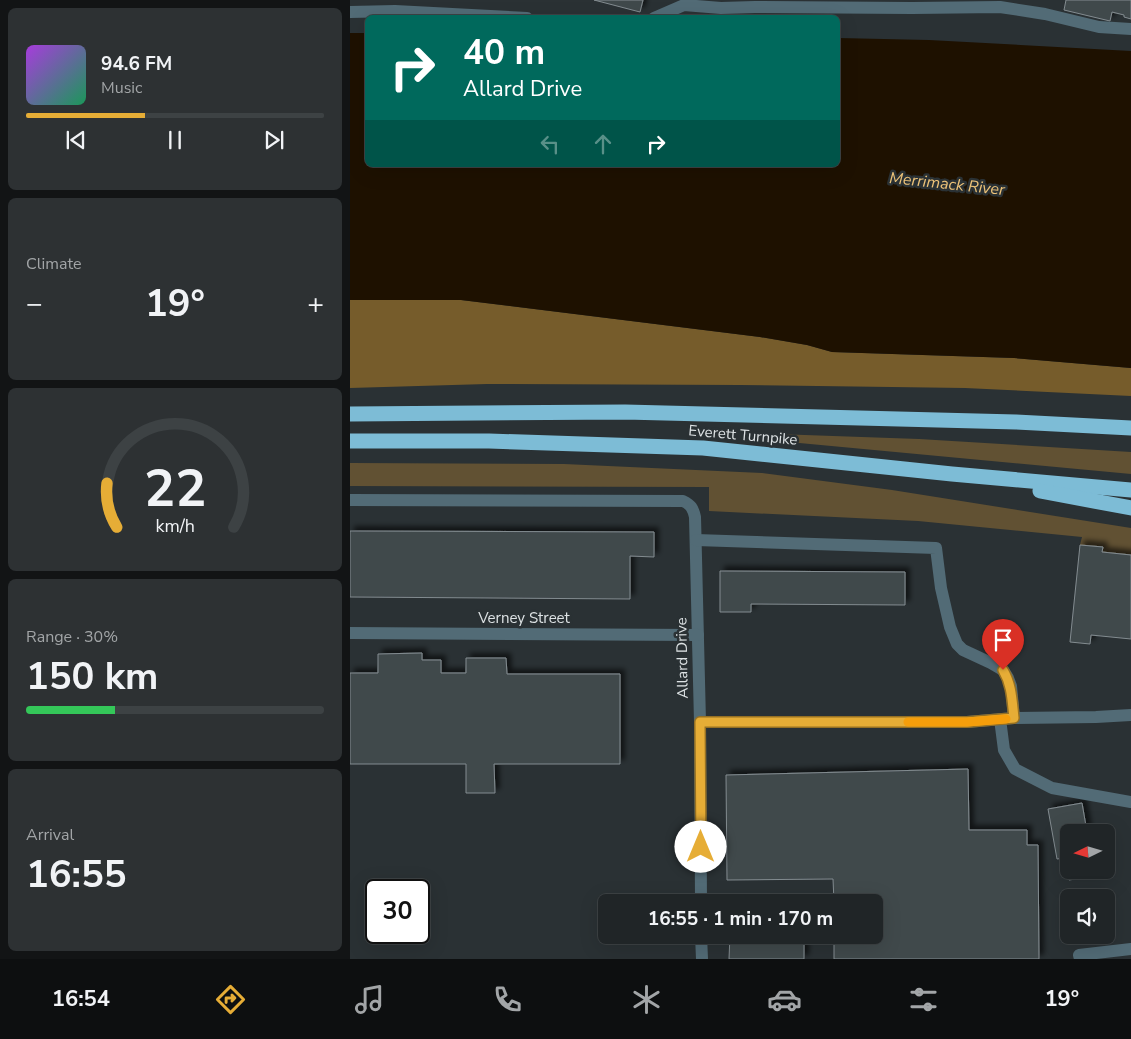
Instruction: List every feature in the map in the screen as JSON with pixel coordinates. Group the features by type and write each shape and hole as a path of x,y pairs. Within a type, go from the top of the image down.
{"highway":[{"name":"Everett Turnpike","path":"350,414 625,412 1016,422 1130,428"},
{"name":"Everett Turnpike","path":"350,441 489,441 703,448 952,474 1131,490"},
{"path":"952,474 1131,508"}],"street":[{"path":"660,15 685,2 721,8 1000,7 1046,14 1098,27 1131,29"},
{"path":"350,12 395,11 470,15"},
{"name":"Allard Drive","path":"350,500 683,501 690,504 695,517 696,540 701,894"},
{"path":"696,540 936,548 941,588 950,626 957,644 964,650 1003,670 1010,686 1014,718"},
{"name":"Verney Street","path":"350,633 698,635"},
{"path":"700,722 967,722 1014,718 1131,715"},
{"path":"1000,720 1004,750 1015,769 1052,788 1131,802"},
{"path":"701,944 702,959"},
{"path":"1080,959 1079,955 1131,949"}],"shaded area":[{"path":"350,300 461,300 760,337 807,345 832,352 1014,358 1131,368 1131,396 965,388 740,385 487,384 350,388"},
{"path":"745,433 919,439 1131,452 1131,474 745,438"},
{"path":"350,463 564,464 762,473 892,490 1131,528 1131,555 1102,552 1103,547 1080,545 1082,537 918,521 709,511 709,487 350,486"}],"water":[{"name":"Merrimack River","path":"350,33 365,33 365,167 840,167 840,38 929,40 1131,51 1131,368 1014,358 832,352 807,345 760,337 461,300 350,300"}],"building":[{"path":"594,0 643,0 640,12"},
{"path":"1066,0 1131,0 1131,19 1112,12 1110,21 1064,10"},
{"path":"350,531 654,532 654,557 630,556 630,599 350,597"},
{"path":"1080,545 1103,547 1102,552 1131,555 1131,639 1091,635 1090,644 1070,642"},
{"path":"720,571 905,572 905,605 751,604 751,612 720,612"},
{"path":"422,653 422,660 441,660 441,673 466,673 466,658 506,658 507,674 620,674 620,764 494,764 495,793 466,793 466,764 350,764 350,673 378,673 378,654"},
{"path":"968,769 969,830 1027,830 1027,845 1038,845 1039,959 834,959 834,944 883,944 883,894 834,894 833,879 727,880 726,775"},
{"path":"1082,803 1086,824 1060,824 1060,859 1057,859 1048,809"},
{"path":"730,944 804,944 804,959 729,959"}],"slow traffic":[{"path":"908,722 967,722 1006,719"}],"route":[{"path":"701,847 700,722 967,722 1014,718 1010,686 1003,670"}]}
